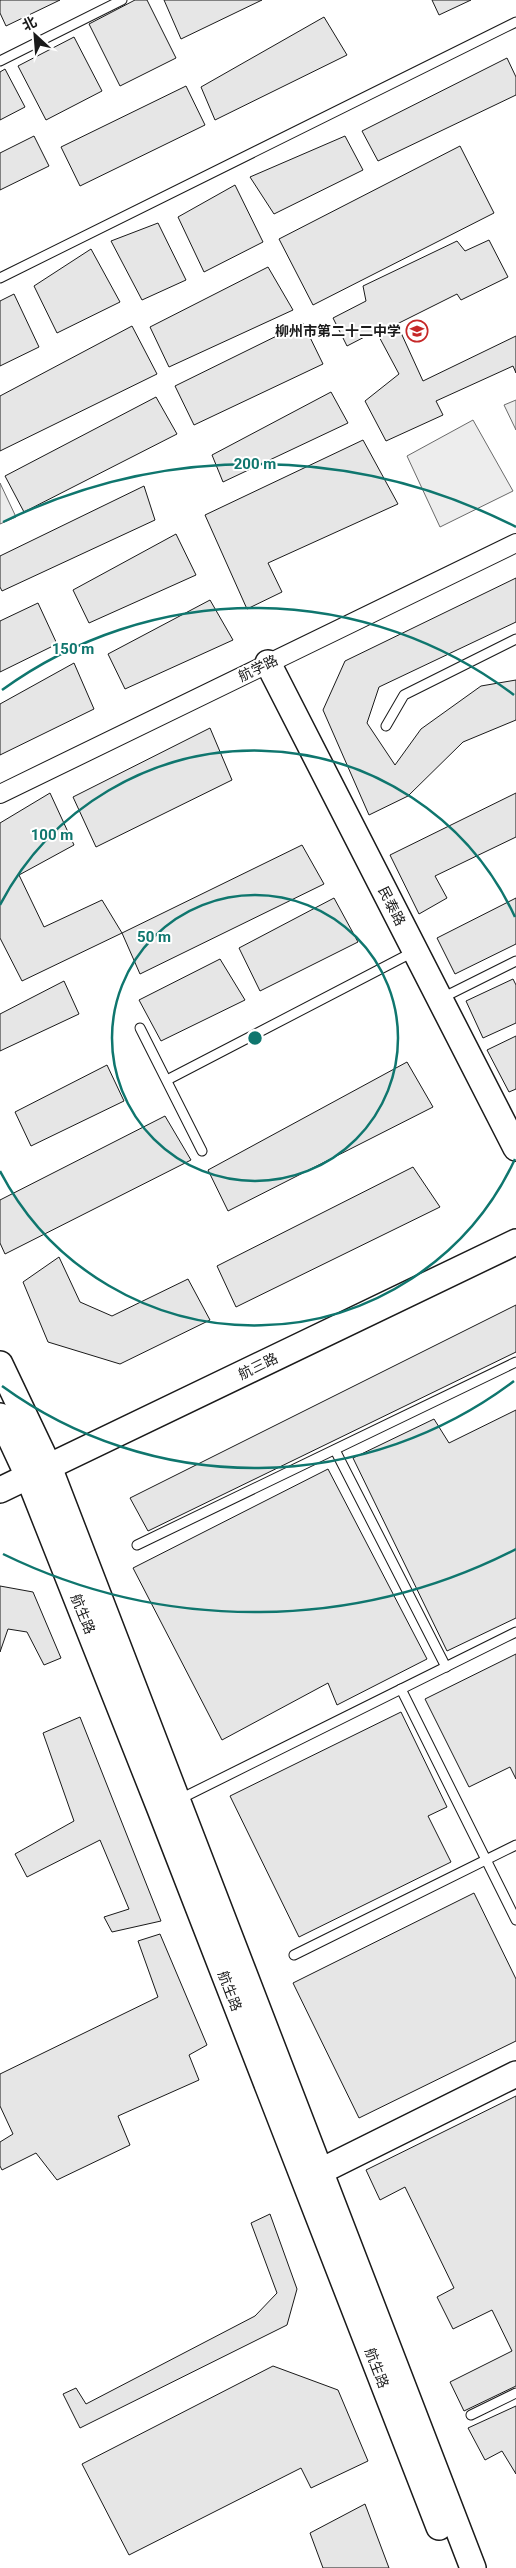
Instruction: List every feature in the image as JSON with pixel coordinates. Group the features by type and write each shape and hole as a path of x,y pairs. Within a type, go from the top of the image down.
{"street":[{"name":"航学路","path":"0,794 516,543"},
{"name":"民泰路","path":"268,663 516,1148"},
{"name":"航三路","path":"0,1490 516,1242"},
{"path":"0,1364 39,1472"},
{"path":"0,1416 39,1472"},
{"name":"航生路","path":"39,1472 312,2176 455,2568"},
{"path":"473,2568 312,2176 516,2074"}],"lane":[{"path":"0,61 122,0"},
{"path":"0,278 516,22"},
{"path":"386,726 404,695 516,638"},
{"path":"167,1080 415,951"},
{"path":"440,999 516,961"},
{"path":"140,1028 202,1151"},
{"path":"137,1545 516,1362"},
{"path":"335,1450 446,1667"},
{"path":"169,1805 516,1632"},
{"path":"401,1689 516,1920"},
{"path":"294,1955 516,1845"},
{"path":"471,2414 516,2393"}],"shaded area":[{"path":"516,400 516,430 504,405"},
{"path":"473,420 513,491 440,527 407,456"},
{"path":"0,483 16,517 0,524"}],"building":[{"path":"0,0 60,0 6,26 0,13"},
{"path":"135,0 147,0 176,58 120,86 89,24"},
{"path":"164,0 262,0 181,39"},
{"path":"432,0 471,0 439,15"},
{"path":"324,17 347,55 215,120 201,87"},
{"path":"74,37 102,91 46,120 18,66"},
{"path":"507,58 516,77 516,95 378,161 362,131"},
{"path":"5,69 25,107 0,120 0,72"},
{"path":"186,86 205,125 80,186 61,147"},
{"path":"34,136 49,166 0,190 0,153"},
{"path":"345,136 363,170 274,214 250,177"},
{"path":"460,146 494,213 313,305 279,239"},
{"path":"235,185 263,242 204,272 178,217"},
{"path":"158,223 186,280 142,300 111,241"},
{"path":"489,240 508,277 461,300 457,294 397,324 423,381 516,336 516,373 513,366 436,401 443,415 386,441 365,401 399,374 376,331 347,346 333,318 366,301 363,286 457,241 465,251"},
{"path":"91,249 120,302 57,333 34,286"},
{"path":"268,267 293,310 169,367 150,327"},
{"path":"14,294 39,347 0,366 0,301"},
{"path":"303,323 323,364 194,425 175,386"},
{"path":"132,326 157,374 0,451 0,396"},
{"path":"331,392 348,423 223,482 212,455"},
{"path":"156,397 177,434 24,512 5,476"},
{"path":"363,440 398,504 268,563 282,592 247,609 205,515"},
{"path":"144,486 155,520 2,591 0,587 0,556"},
{"path":"176,534 196,575 89,623 73,590"},
{"path":"516,578 516,622 379,687 367,723 395,765 421,729 481,686 516,680 516,720 463,742 408,796 369,815 323,710 345,661"},
{"path":"210,600 233,640 125,689 108,654"},
{"path":"38,603 57,644 0,672 0,621"},
{"path":"74,663 94,709 0,755 0,704"},
{"path":"210,728 232,780 96,847 73,797"},
{"path":"50,793 74,845 19,875 44,927 102,900 122,933 22,981 0,938 0,823"},
{"path":"516,793 516,837 435,876 447,898 419,914 390,855"},
{"path":"302,845 324,884 140,974 122,933"},
{"path":"334,898 358,942 260,991 239,948"},
{"path":"516,898 516,944 455,974 437,938"},
{"path":"220,959 245,1000 161,1041 139,1000"},
{"path":"513,979 516,985 516,1023 483,1038 466,1001"},
{"path":"64,981 79,1014 0,1051 0,1014"},
{"path":"516,1036 516,1089 509,1092 487,1050"},
{"path":"407,1062 433,1107 228,1211 208,1170"},
{"path":"107,1065 124,1101 31,1146 15,1112"},
{"path":"165,1116 191,1160 5,1254 0,1243 0,1200"},
{"path":"413,1167 440,1207 236,1307 217,1266"},
{"path":"59,1257 80,1302 112,1316 188,1279 210,1320 120,1364 48,1342 23,1282"},
{"path":"516,1305 516,1352 148,1531 130,1498"},
{"path":"516,1410 516,1618 447,1651 353,1458 434,1419 449,1443"},
{"path":"328,1469 427,1659 337,1705 328,1683 222,1740 133,1568"},
{"path":"0,1586 33,1592 61,1658 44,1665 27,1632 8,1629 0,1652"},
{"path":"516,1654 516,1779 510,1767 469,1787 425,1699"},
{"path":"401,1712 447,1807 428,1816 451,1862 299,1937 230,1796"},
{"path":"80,1717 161,1921 112,1932 104,1917 129,1909 100,1840 27,1877 15,1854 74,1821 43,1733"},
{"path":"474,1893 516,1979 516,2041 359,2118 293,1983"},
{"path":"160,1934 207,2045 189,2055 199,2080 118,2116 130,2145 57,2180 36,2153 2,2170 0,2166 0,2142 13,2134 0,2106 0,2074 158,1997 138,1941"},
{"path":"516,2096 516,2386 464,2411 450,2382 512,2351 492,2310 453,2329 437,2297 454,2288 405,2187 380,2200 366,2170"},
{"path":"270,2214 297,2289 287,2325 80,2428 63,2394 76,2388 86,2404 255,2316 277,2293 251,2223"},
{"path":"273,2366 338,2390 368,2461 311,2488 301,2468 129,2555 82,2464"},
{"path":"516,2406 516,2474 502,2451 485,2460 468,2428"},
{"path":"365,2504 389,2568 323,2568 310,2533"}],"place":[{"name":"柳州市第二十二中学","path":"417,331"}]}
